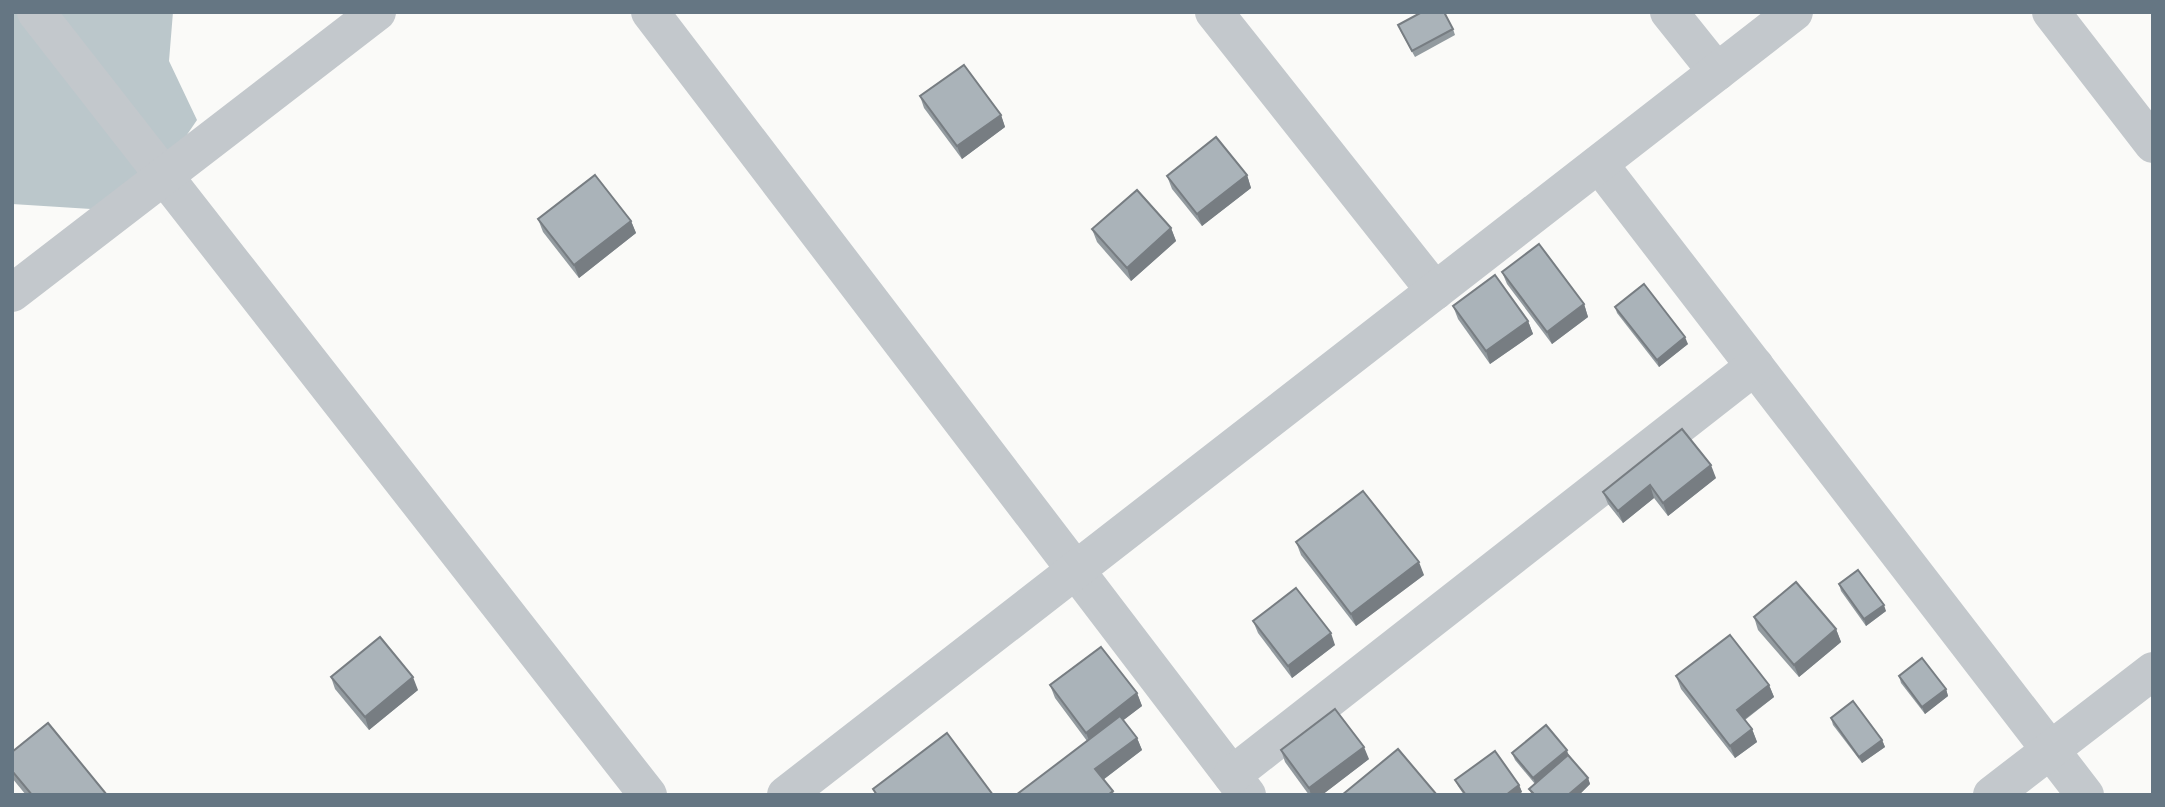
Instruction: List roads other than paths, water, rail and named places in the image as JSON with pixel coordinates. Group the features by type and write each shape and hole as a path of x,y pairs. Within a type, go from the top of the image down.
{"street":[{"path":"36,12 648,795"},
{"path":"12,293 377,12"},
{"path":"650,12 1239,785 1755,366"},
{"path":"1214,12 1435,291"},
{"path":"1669,12 1717,72"},
{"path":"786,795 1794,12"},
{"path":"2051,12 2153,144"},
{"path":"1599,164 2085,795"},
{"path":"1992,795 2153,671"}]}
